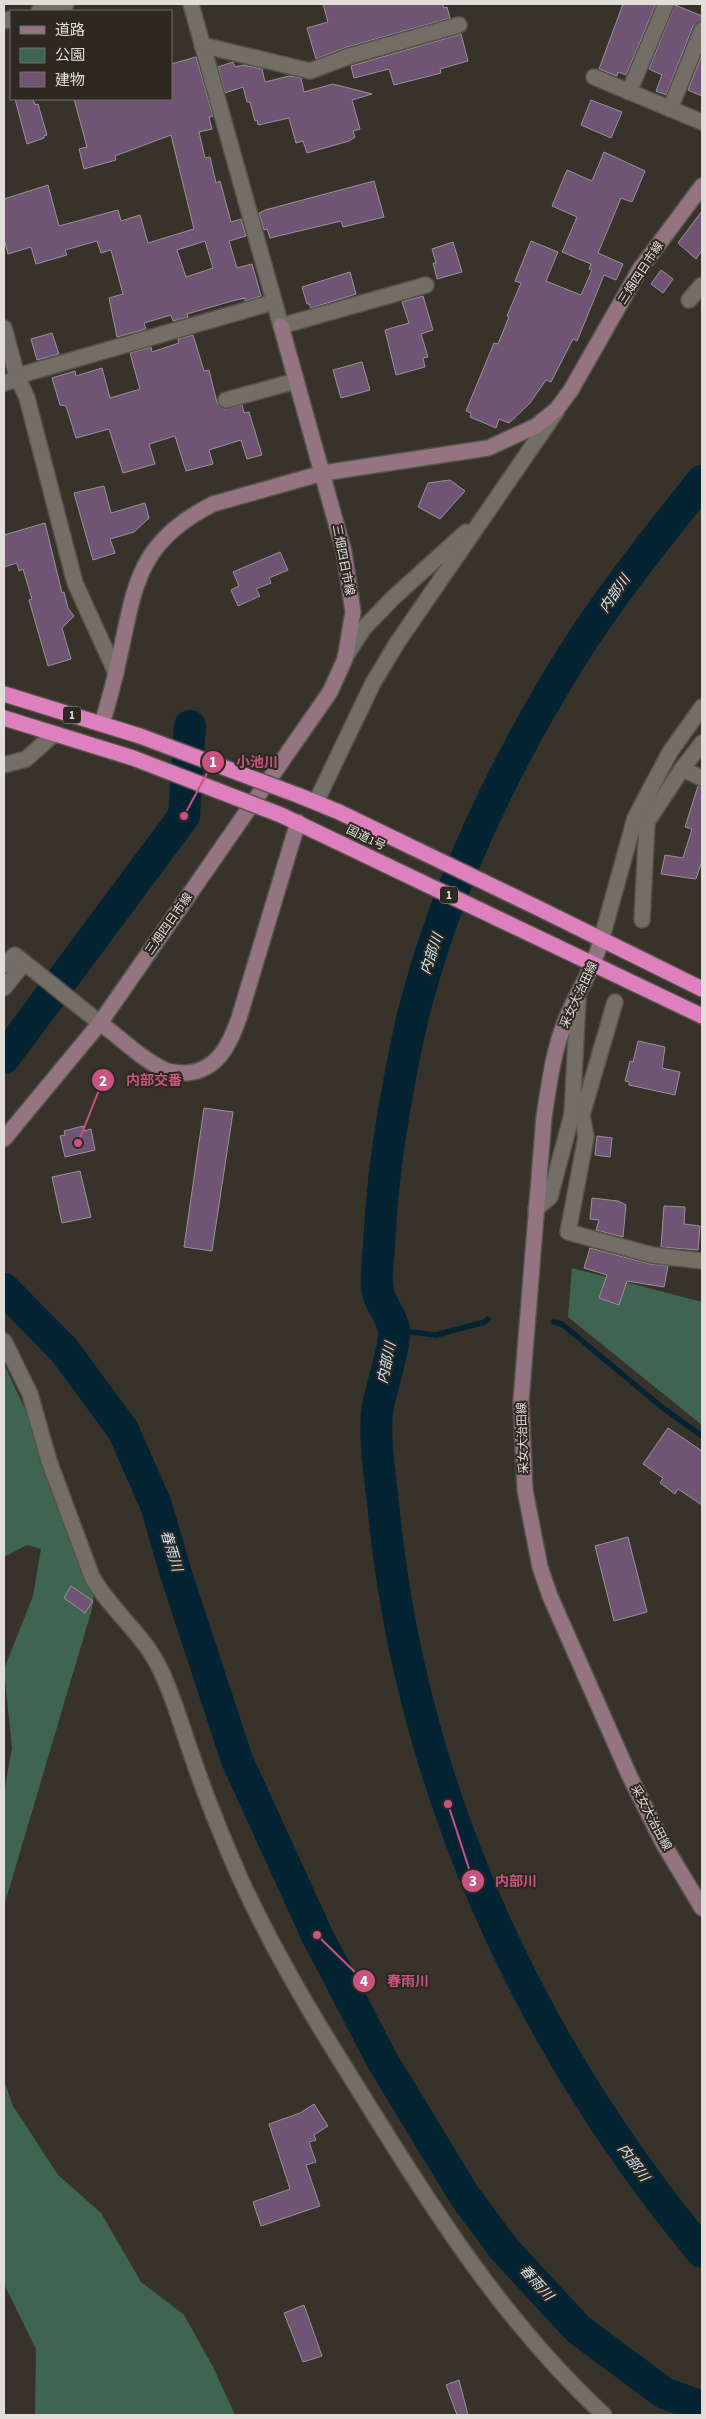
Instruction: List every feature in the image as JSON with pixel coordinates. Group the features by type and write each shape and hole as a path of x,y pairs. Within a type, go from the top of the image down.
{"highway":[{"name":"国道1号","path":"4,694 140,736 316,802 576,926 601,941 702,989"},
{"name":"国道1号","path":"4,718 133,758 298,822 702,1016"}],"main road":[{"name":"三畑四日市線","path":"102,724 116,673 131,599 139,574 157,546 170,532 198,511 213,504 323,473 488,448 536,426 557,409 571,390 640,270 702,186"},
{"path":"280,326 323,473"},
{"name":"三畑四日市線","path":"4,1138 100,1023 330,692 344,659 353,612 344,552 323,473"},
{"path":"100,1023 167,1072 196,1072 218,1058 230,1042 239,1018 298,822"},
{"name":"采女大治田線","path":"601,941 594,965 565,1021 551,1070 544,1117 521,1401 525,1490 532,1530 550,1596 630,1777 663,1843 702,1908"}],"street":[{"path":"43,10 66,4"},
{"path":"191,4 280,326 426,285"},
{"path":"629,92 666,4"},
{"path":"202,45 310,72 350,56 459,25"},
{"path":"670,109 702,30"},
{"path":"594,77 702,122"},
{"path":"689,300 702,285"},
{"path":"13,379 274,302"},
{"path":"4,328 13,379 27,398 75,583 116,673"},
{"path":"226,400 296,381"},
{"path":"316,802 373,683 397,643 428,594 488,513 571,390"},
{"path":"344,659 364,628 394,597 488,513"},
{"path":"601,941 641,820 670,752 702,707"},
{"path":"4,764 26,759 54,734"},
{"path":"642,920 641,820 702,743"},
{"path":"682,770 702,778"},
{"path":"4,965 15,955 100,1023"},
{"path":"4,988 25,964"},
{"path":"578,999 577,1115 586,1137 568,1232 652,1256 702,1261"},
{"path":"536,1209 550,1197 615,1002"},
{"path":"4,1341 30,1394 49,1461 92,1577 101,1592 137,1631 160,1668 200,1779 239,1876 296,1990 418,2185 507,2312 539,2351 604,2415"}],"green space":[{"path":"572,1268 702,1302 702,1425 568,1317"},
{"path":"4,1364 68,1502 96,1578 92,1609 4,1906 4,1793 12,1748 4,1669 33,1596 41,1549 27,1545 4,1557"},
{"path":"4,2081 13,2106 58,2175 101,2213 141,2282 184,2315 213,2367 235,2415 35,2415 36,2349 4,2284"}],"building":[{"path":"323,4 443,4 444,8 447,7 450,18 347,47 316,59 307,28 328,22"},
{"path":"623,4 656,4 626,75 618,72 617,76 599,69"},
{"path":"675,5 702,16 702,21 693,26 666,95 656,91 662,75 649,69"},
{"path":"461,34 468,61 440,69 441,73 394,85 389,69 354,78 351,66"},
{"path":"702,54 702,96 688,90"},
{"path":"196,57 213,116 209,117 212,129 199,132 205,158 210,157 216,183 220,181 231,222 241,219 246,236 229,241 237,268 252,264 261,296 245,301 245,298 232,301 187,314 188,317 173,321 171,315 144,323 146,329 117,337 109,298 123,294 111,250 101,253 97,241 65,250 67,255 36,264 31,247 8,254 4,239 4,199 48,185 59,226 118,210 121,221 140,215 148,243 194,229 171,135 115,156 116,160 84,169 79,149 87,147 74,100 172,100 172,64","holes":["205,241 213,268 186,277 177,250"]},
{"path":"233,62 235,67 243,65 262,69 265,82 289,76 301,78 304,92 333,84 372,94 352,100 360,129 353,131 355,137 349,141 307,153 303,141 296,143 289,118 258,125 257,120 255,121 250,102 247,102 243,87 225,93 218,67"},
{"path":"15,100 33,100 35,105 38,104 47,135 44,138 27,144"},
{"path":"591,100 622,112 611,138 581,125"},
{"path":"604,152 645,171 632,202 621,198 598,253 623,264 616,280 604,275 577,341 573,339 551,382 546,380 530,403 509,423 499,419 496,428 470,417 471,413 466,411 494,343 498,344 509,317 507,316 521,283 515,281 531,241 558,252 546,281 581,295 592,270 589,269 591,264 562,252 577,217 552,206 567,170 592,181"},
{"path":"374,181 384,217 343,227 341,221 270,238 267,229 264,230 259,213 265,210"},
{"path":"702,211 702,250 696,259 678,243"},
{"path":"453,242 462,272 437,279 433,263 436,263 432,249"},
{"path":"661,270 673,279 663,293 651,284"},
{"path":"350,272 356,294 311,308 307,304 302,287"},
{"path":"423,296 433,330 421,334 428,357 423,358 425,367 396,375 385,330 409,323 402,302"},
{"path":"52,333 59,354 37,360 31,339"},
{"path":"193,335 204,371 209,370 217,403 224,409 242,405 244,413 249,412 262,455 247,459 241,440 209,450 213,464 186,471 175,436 149,444 155,464 123,473 109,429 76,438 66,406 60,405 52,378 75,371 76,376 102,368 110,398 137,390 140,389 130,353 151,347 152,352 179,343 178,339"},
{"path":"362,362 370,390 341,398 333,370"},
{"path":"450,480 465,491 440,519 418,507 428,483"},
{"path":"104,486 111,513 145,503 149,518 134,532 110,539 115,553 93,560 74,493"},
{"path":"45,523 62,593 64,592 68,608 74,616 62,628 71,659 48,666 29,600 32,599 23,569 19,571 17,563 4,567 4,535"},
{"path":"280,552 288,570 269,578 271,583 256,589 260,596 238,606 231,590 239,586 233,572"},
{"path":"698,786 702,787 702,861 696,879 661,874 665,855 683,858 692,829 685,827"},
{"path":"638,1041 665,1047 662,1068 680,1072 675,1095 629,1085 629,1082 625,1081 630,1061 633,1062"},
{"path":"204,1108 233,1112 212,1251 184,1247"},
{"path":"83,1126 84,1131 91,1129 95,1150 65,1157 60,1136 65,1135 64,1131"},
{"path":"597,1136 612,1138 610,1157 595,1155"},
{"path":"80,1171 91,1217 62,1223 52,1177"},
{"path":"592,1198 618,1201 626,1205 623,1237 596,1230 599,1220 590,1219"},
{"path":"664,1206 685,1207 684,1224 700,1226 698,1250 661,1247"},
{"path":"590,1248 650,1264 668,1266 664,1287 627,1281 619,1305 599,1298 607,1275 584,1268"},
{"path":"668,1428 702,1451 702,1505 678,1489 675,1494 660,1483 663,1478 643,1464"},
{"path":"628,1537 647,1612 614,1621 595,1546"},
{"path":"71,1586 93,1601 85,1613 64,1598"},
{"path":"314,2104 328,2126 314,2135 316,2140 309,2142 316,2162 306,2165 320,2206 261,2226 253,2202 290,2189 269,2124 300,2113"},
{"path":"304,2305 322,2356 303,2362 284,2313"},
{"path":"459,2380 468,2415 457,2415 446,2385"}],"waterway":[{"name":"内部川","path":"702,481 600,614 545,700 482,823 446,909 431,953 407,1039 384,1178 377,1285 379,1297 393,1324 394,1336 391,1356 378,1406 376,1428 380,1480 397,1606 419,1707 449,1806 486,1902 530,1995 581,2084 639,2170 702,2252"},
{"path":"4,1058 184,816 190,726"},
{"name":"春雨川","path":"4,1289 64,1350 123,1430 156,1505 176,1574 237,1760 317,1935 382,2060 464,2195 504,2249 578,2329 664,2393 702,2407"},
{"path":"394,1330 436,1335 485,1322 488,1319"},
{"path":"554,1322 562,1324 663,1408 702,1436"}],"place":[{"name":"小池川","path":"184,816"},
{"name":"内部交番","path":"78,1143"},
{"name":"内部川","path":"448,1804"},
{"name":"春雨川","path":"317,1935"}]}
